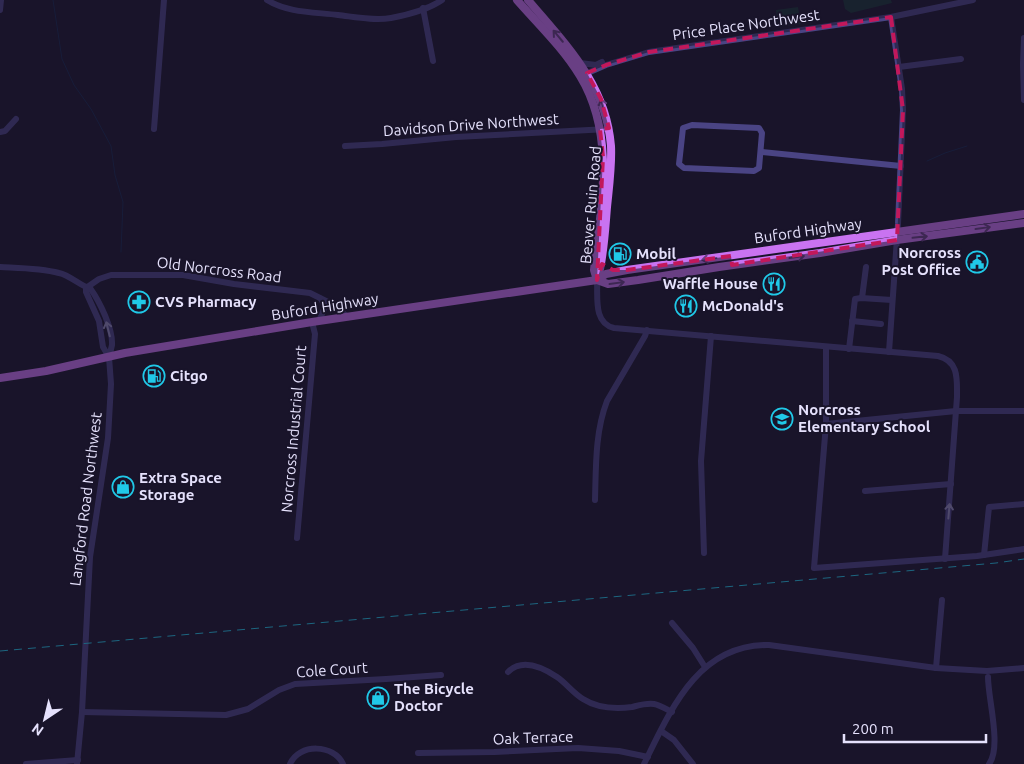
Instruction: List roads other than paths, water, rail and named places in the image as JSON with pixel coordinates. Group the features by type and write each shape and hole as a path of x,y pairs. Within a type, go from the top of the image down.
{"main road":[{"name":"Beaver Ruin Road","path":"517,0 584,74 601,99 604,157 594,270 597,280"},
{"name":"Beaver Ruin Road","path":"528,0 580,63 584,74"},
{"name":"Beaver Ruin Road","path":"597,280 602,258 611,146 604,129"},
{"name":"Buford Highway","path":"597,280 608,284 820,254 897,236 1024,214"},
{"name":"Buford Highway","path":"0,378 41,372 109,357 315,322 597,280 606,274 627,270 897,236 1024,223"},
{"path":"731,256 732,265"},
{"path":"602,258 603,263 613,270 627,270"}],"street":[{"path":"0,10 1,0"},
{"path":"154,129 164,0"},
{"path":"267,0 274,5 302,12 361,18 390,18 442,0"},
{"name":"Price Place Northwest","path":"580,63 596,65 619,56 891,17 973,0"},
{"path":"423,8 433,61"},
{"path":"889,352 903,108 891,17"},
{"path":"1024,38 1024,100"},
{"name":"Price Place Northwest","path":"584,74 640,54"},
{"path":"899,67 961,59"},
{"path":"0,132 5,131 16,119"},
{"path":"692,125 759,128 762,133 761,152 759,168 754,171 684,168 679,164 684,128 692,125"},
{"name":"Davidson Drive Northwest","path":"345,146 544,131 604,129"},
{"path":"761,152 901,166"},
{"path":"0,267 60,273 74,278 86,288"},
{"path":"862,298 866,267"},
{"name":"Old Norcross Road","path":"86,288 99,279 118,275 183,275 234,284 310,293 328,302 348,317"},
{"path":"99,279 97,295 100,302"},
{"path":"597,280 598,314 603,322 614,328 938,356 949,360 954,365 956,373 956,411 945,559"},
{"name":"Langford Road Northwest","path":"78,762 90,557 108,430 111,384 109,357 112,344 100,302 90,288 86,288 99,321 103,347 109,357"},
{"path":"849,348 854,301 856,298 892,300"},
{"path":"315,322 325,307 321,299"},
{"path":"852,321 881,324"},
{"name":"Norcross Industrial Court","path":"297,538 315,322"},
{"path":"595,500 598,440 604,409 647,330"},
{"path":"704,553 701,461 711,336"},
{"path":"826,347 826,424 814,568 945,559 1024,549"},
{"path":"826,424 956,411 1024,411"},
{"path":"865,491 951,484"},
{"path":"984,555 989,507 1024,504"},
{"path":"936,668 942,600"},
{"path":"672,623 705,666"},
{"path":"644,764 683,693 696,675 720,656 752,645 769,645 936,668 978,670 1024,668"},
{"path":"508,672 520,664 536,667 557,677 583,699 597,706 616,708 644,703 656,704 672,712"},
{"name":"Cole Court","path":"82,712 226,715 248,709 279,690 295,684 386,680 441,674"},
{"path":"988,677 988,691 995,733 993,757 989,764"},
{"path":"661,731 674,740 693,764"},
{"path":"290,764 299,753 309,748 326,750 335,754 343,764"},
{"name":"Oak Terrace","path":"418,753 578,748 619,750 648,757"},
{"path":"26,764 78,762"}],"waterway":[{"path":"53,0 62,59 74,85 91,109 111,146 115,175 123,202 121,252"},
{"path":"927,161 967,146"}],"railway":[{"path":"0,651 1024,559"}],"place":[{"name":"Mobil","path":"620,254"},
{"name":"Norcross Post Office","path":"977,262"},
{"name":"Waffle House","path":"774,284"},
{"name":"CVS Pharmacy","path":"139,302"},
{"name":"McDonald's","path":"686,306"},
{"name":"Citgo","path":"154,376"},
{"name":"Norcross Elementary School","path":"782,419"},
{"name":"Extra Space Storage","path":"123,487"},
{"name":"The Bicycle Doctor","path":"378,698"}]}
